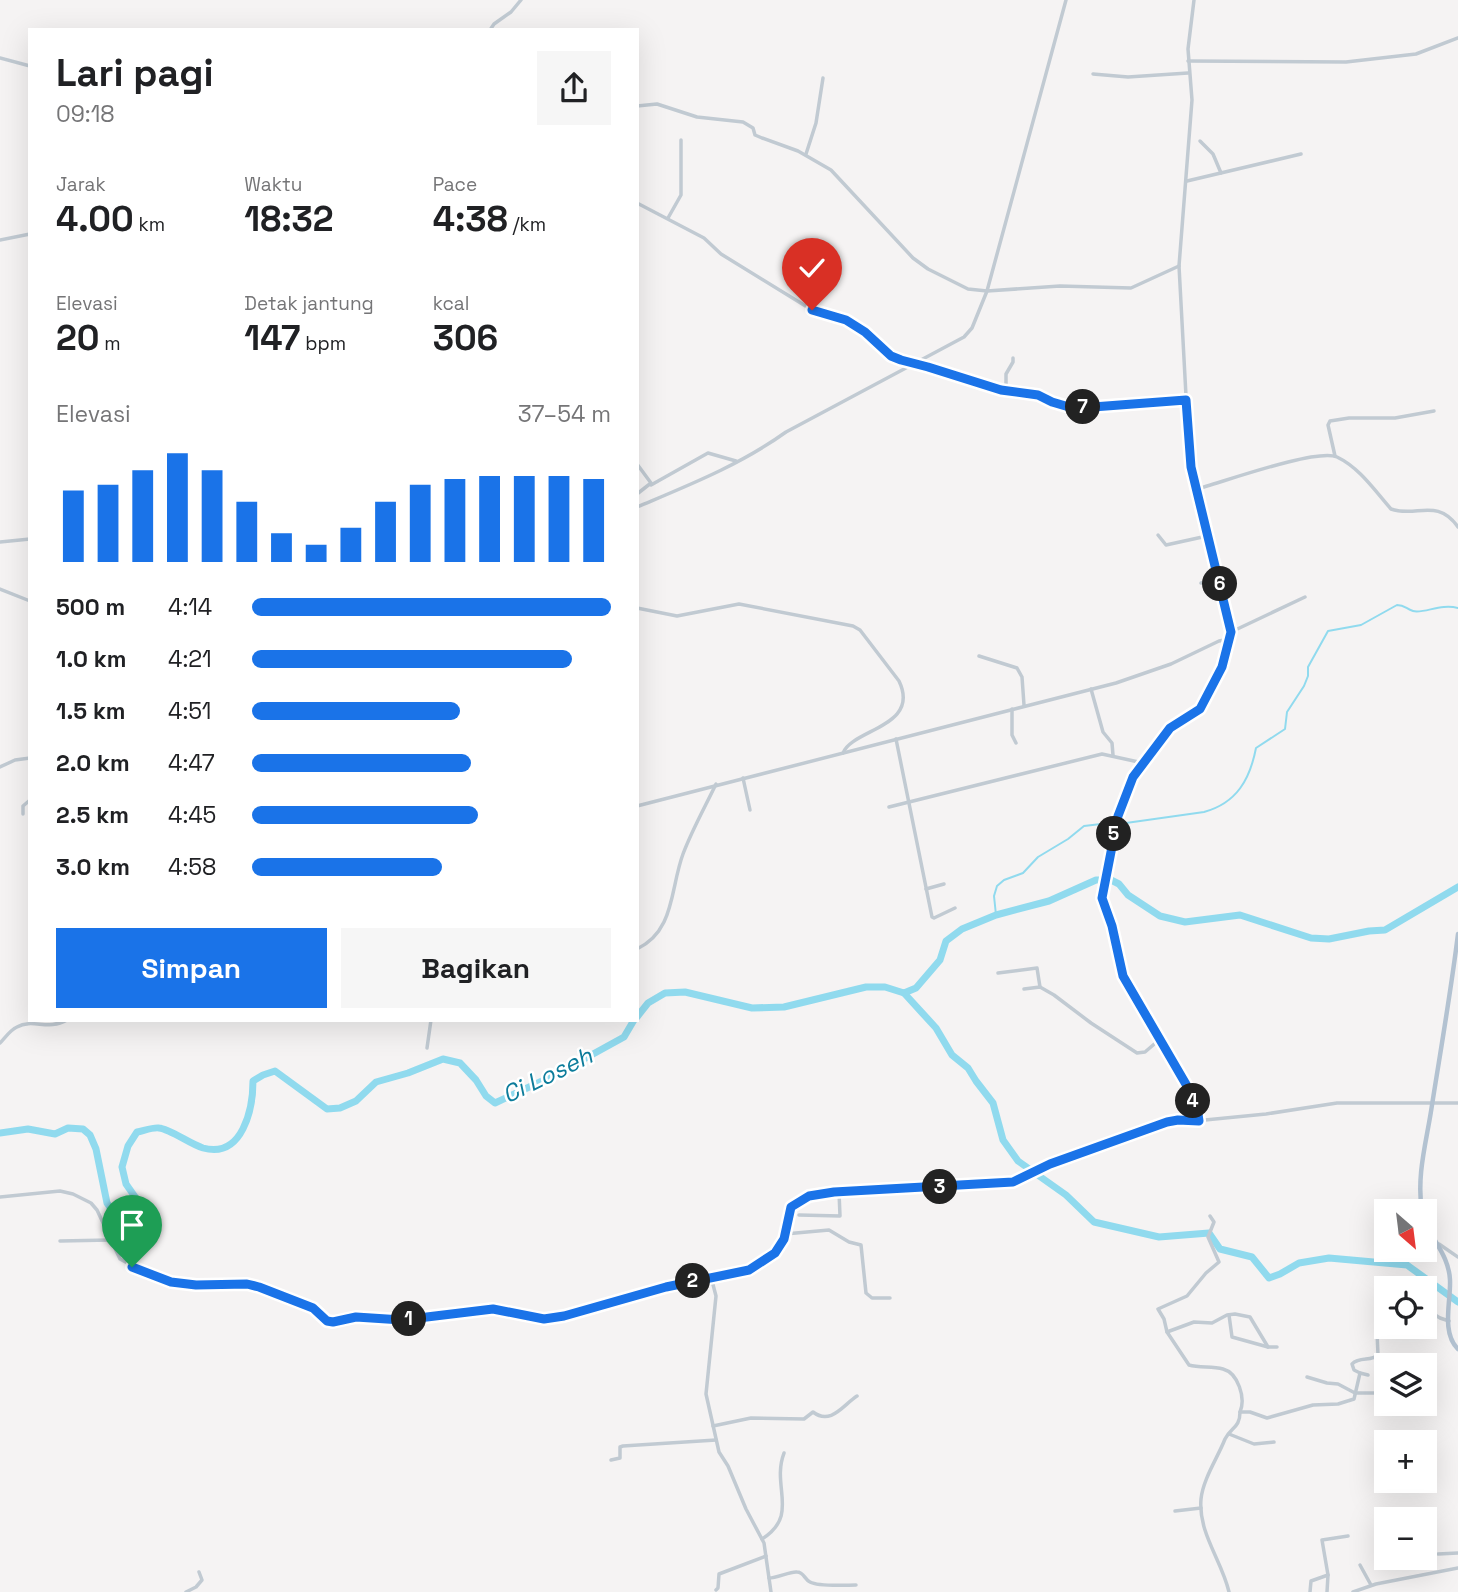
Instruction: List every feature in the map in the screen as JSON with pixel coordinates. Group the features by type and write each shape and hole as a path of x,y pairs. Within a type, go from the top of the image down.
{"main road":[{"path":"1421,1199 1420,1177 1458,934"},
{"path":"1437,1243 1444,1254 1450,1281 1448,1321 1451,1339 1458,1349"}],"street":[{"path":"491,28 521,0"},
{"path":"639,505 692,485 759,451 786,432 964,337 978,317 987,291 1066,0"},
{"path":"1194,0 1188,61 1192,100 1179,266 1186,400 1191,467 1231,632 1222,667 1200,709 1170,728 1133,777 1118,819 1103,881 1103,905 1112,926 1123,976 1187,1086 1199,1121"},
{"path":"1188,61 1346,62 1416,54 1458,38"},
{"path":"0,58 28,65"},
{"path":"1093,74 1128,77 1188,73"},
{"path":"805,155 816,123 823,78"},
{"path":"639,106 657,104 697,117 743,122 753,128 755,135 805,155 831,170 913,258 928,269 968,289 987,291 1060,286 1132,288 1179,266"},
{"path":"668,219 681,195 681,140"},
{"path":"1200,141 1213,154 1221,173"},
{"path":"1187,181 1301,154"},
{"path":"639,204 704,237 721,254 812,310 846,320 865,332 891,356 1006,390 1038,395 1052,402 1076,407 1186,400"},
{"path":"0,240 28,234"},
{"path":"1006,390 1006,374 1013,358"},
{"path":"1335,457 1328,425 1330,421 1349,418 1395,418 1434,411"},
{"path":"639,493 708,453 738,461"},
{"path":"1197,489 1298,460 1316,456 1335,457 1363,476 1391,509 1434,511 1450,517 1458,527"},
{"path":"639,466 651,485"},
{"path":"1158,535 1166,545 1207,536"},
{"path":"0,542 28,539"},
{"path":"1201,583 1219,579"},
{"path":"0,589 28,600"},
{"path":"1231,632 1305,597"},
{"path":"639,608 677,616 740,604 856,628 871,643 899,681 903,690 902,701 888,723 849,744 843,753"},
{"path":"639,805 1146,675 1219,641 1230,639"},
{"path":"979,656 1017,668 1022,677 1024,706"},
{"path":"1091,690 1103,732 1112,743 1112,756"},
{"path":"1012,709 1012,735 1016,743"},
{"path":"896,739 933,918 955,908"},
{"path":"889,807 1095,755 1143,763"},
{"path":"0,767 15,760 28,758"},
{"path":"743,778 750,810"},
{"path":"639,948 652,941 663,927 682,859 716,784"},
{"path":"23,814 23,806 28,802"},
{"path":"926,889 943,884"},
{"path":"998,973 1037,968 1040,987"},
{"path":"1024,989 1040,987 1137,1053 1145,1052 1159,1040"},
{"path":"0,1043 15,1027 27,1023 55,1026 63,1022"},
{"path":"428,1048 431,1022"},
{"path":"0,1197 60,1192 73,1194 91,1203 97,1210 120,1259 144,1272 171,1282 196,1285 247,1284 313,1308 327,1321 356,1317 402,1320 493,1309 544,1319 564,1316 656,1290 749,1270 775,1253 785,1234 789,1210 795,1203 809,1196 1013,1182 1050,1164 1178,1120 1199,1121 1337,1104 1458,1103"},
{"path":"799,1215 839,1216 839,1192"},
{"path":"1210,1216 1214,1222 1209,1233 1219,1262 1187,1296 1158,1308 1167,1332 1189,1365 1223,1369 1231,1374 1242,1395 1239,1422 1229,1434 1204,1489 1201,1508 1210,1545 1229,1592"},
{"path":"785,1234 829,1230 849,1242 861,1245 866,1293 874,1298 890,1297"},
{"path":"60,1241 110,1240"},
{"path":"1437,1242 1458,1258"},
{"path":"711,1278 716,1296 706,1394 719,1452 762,1539 771,1592"},
{"path":"1167,1332 1194,1322 1212,1323 1229,1315 1250,1317 1268,1347"},
{"path":"1229,1315 1232,1337 1277,1347"},
{"path":"1437,1316 1448,1321"},
{"path":"1368,1375 1354,1370 1353,1363 1361,1359 1375,1358 1378,1355 1377,1339"},
{"path":"1240,1412 1250,1412 1266,1418 1313,1405 1334,1405 1351,1401 1360,1373"},
{"path":"1307,1377 1338,1384 1355,1393 1374,1393"},
{"path":"713,1426 751,1418 804,1419 813,1412 819,1416 828,1416 839,1412 857,1396"},
{"path":"1229,1434 1254,1444 1274,1442"},
{"path":"611,1460 620,1458 623,1446 716,1440"},
{"path":"762,1539 772,1533 782,1519 784,1510 779,1466 785,1453"},
{"path":"1175,1511 1201,1508"},
{"path":"1327,1592 1328,1575 1321,1542 1348,1536"},
{"path":"1438,1554 1458,1553"},
{"path":"716,1590 719,1574 766,1556"},
{"path":"1360,1565 1371,1585"},
{"path":"1353,1592 1371,1585 1458,1568"},
{"path":"186,1592 202,1580 199,1572"},
{"path":"769,1578 799,1572 809,1582 856,1585"},
{"path":"1310,1592 1311,1581 1328,1575"}],"waterway":[{"path":"996,915 994,896 997,886 1004,880 1023,873 1038,857 1084,826 1110,820 1126,823 1204,812 1225,803 1246,780 1256,748 1285,729 1287,712 1304,686 1308,667 1328,631 1361,625 1397,605 1417,612 1445,607 1458,608"},
{"name":"Ci Loseh","path":"639,1014 648,1003 665,993 685,992 752,1008 784,1007 866,987 885,987 904,993 916,988 940,960 946,941 962,929 996,915 1049,901 1096,880 1111,880 1119,884 1128,895 1160,916 1185,922 1240,915 1311,938 1329,939 1385,930 1458,887"},
{"path":"904,993 936,1028 952,1055 968,1068 993,1103 1003,1140 1018,1161 1066,1195 1094,1222 1159,1237 1209,1233 1220,1249 1252,1257 1269,1278 1299,1263 1329,1258 1407,1265 1458,1302"},
{"name":"Ci Loseh","path":"0,1133 28,1129 55,1134 68,1128 83,1129 90,1135 96,1149 107,1203 122,1225 131,1228 140,1222 140,1204 126,1184 122,1167 128,1146 137,1132 159,1128 203,1148 217,1149 228,1146 243,1129 248,1117 253,1081 263,1075 275,1071 327,1109 340,1108 356,1101 376,1082 443,1059 460,1063 486,1096 495,1103 555,1075 624,1037 633,1022"}],"route":[{"path":"132,1267 171,1282 196,1285 231,1283 259,1287 313,1308 327,1321 333,1322 356,1317 402,1320 493,1309 544,1319 564,1316 666,1287 749,1270 775,1253 784,1239 789,1210 795,1203 809,1196 834,1192 1013,1182 1050,1164 1167,1122 1199,1121 1187,1086 1123,976 1112,926 1102,898 1103,881 1118,816 1133,777 1170,728 1183,722 1206,701 1229,645 1231,632 1191,467 1186,400 1069,407 1038,395 1001,390 901,360 891,356 865,332 846,320 812,310"}]}
